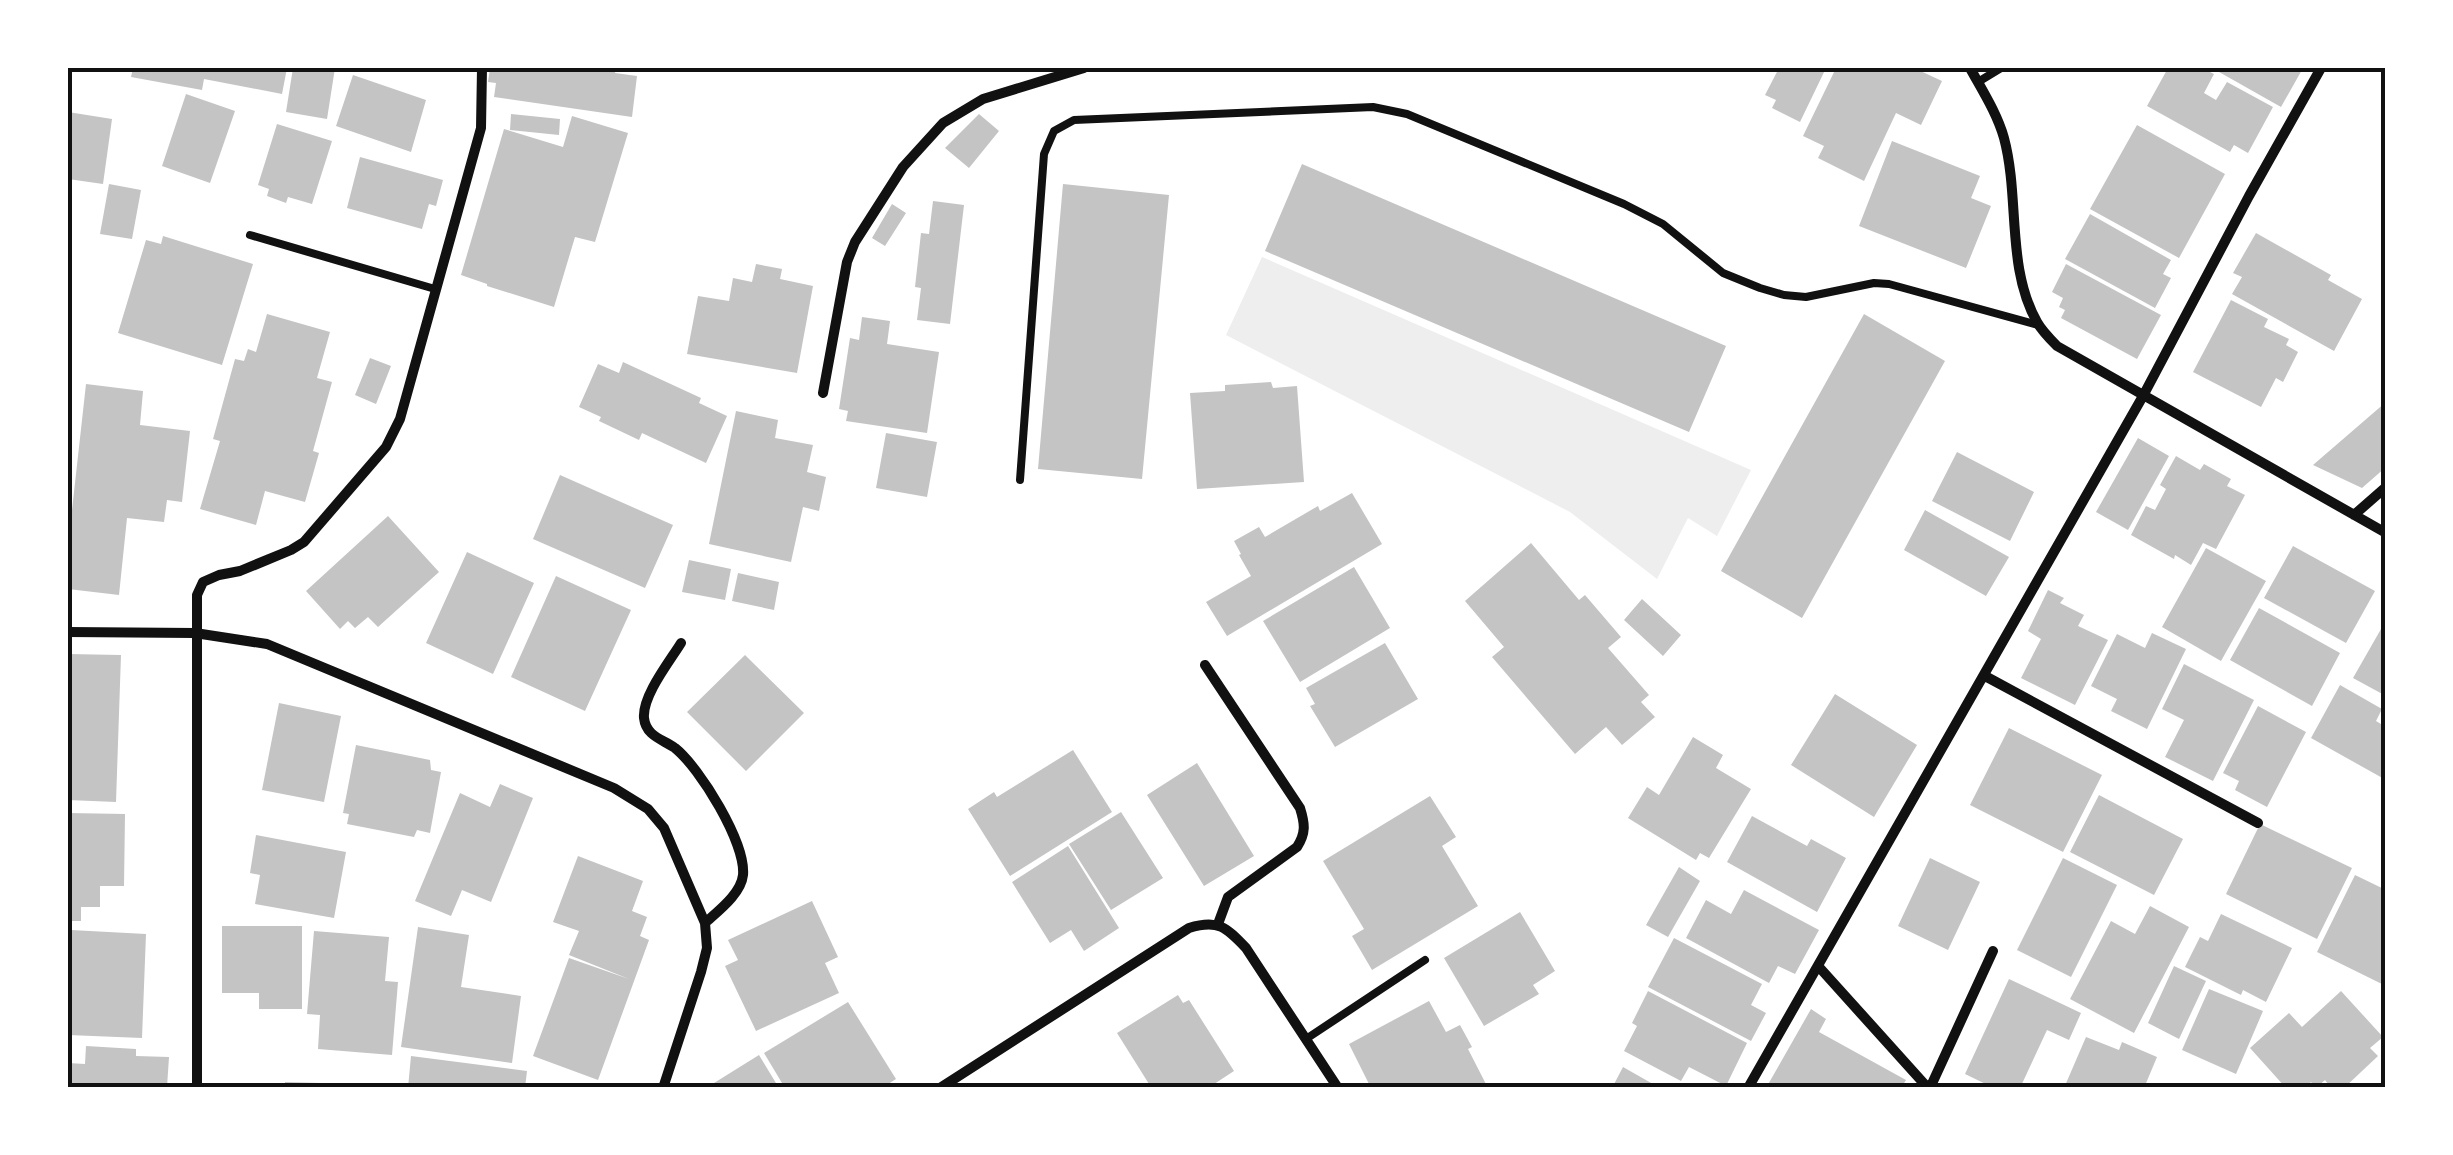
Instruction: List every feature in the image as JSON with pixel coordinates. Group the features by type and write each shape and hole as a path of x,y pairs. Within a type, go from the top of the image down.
{"street":[{"path":"197,1088 197,595 204,582 304,542 386,447 400,419 481,128 482,68"},
{"path":"824,393 848,262 855,242 902,167 944,122 972,105 1084,68"},
{"path":"1970,68 2003,136 2020,274 2038,325 2057,346 2386,533"},
{"path":"1748,1088 2144,396 2321,68"},
{"path":"2354,515 2386,488"},
{"path":"68,632 195,633 267,644 614,788 648,808 664,828 706,924 707,948 701,972 662,1088"},
{"path":"681,643 648,698 644,724 696,770 732,832 743,876 734,894 706,924"},
{"path":"1204,665 1300,808 1304,822 1304,836 1297,848 1238,887 1228,897 1218,924"},
{"path":"1985,676 2258,823"},
{"path":"940,1088 1189,928 1204,923 1218,924 1246,948 1338,1088"},
{"path":"1819,967 1929,1088 1993,951"}],"lane":[{"path":"1978,82 2002,68"},
{"path":"1020,480 1044,154 1054,131 1074,120 1373,107 1407,114 1624,204 1663,224 1723,273 1760,288 1806,297 1853,286 1889,284 2038,325"},
{"path":"250,235 436,289"},
{"path":"1306,1039 1425,960"}],"shaded area":[{"path":"1262,257 1751,470 1717,536 1688,518 1657,579 1570,512 1226,335"}],"building":[{"path":"133,68 287,68 282,94 204,79 202,90 131,77"},
{"path":"293,68 335,68 327,119 286,112"},
{"path":"490,68 616,68 615,73 637,76 632,117 494,97 496,83 488,82"},
{"path":"1779,68 1826,68 1800,122 1772,108 1776,100 1765,95"},
{"path":"1836,68 1914,68 1942,81 1921,125 1896,113 1864,181 1818,158 1824,146 1803,136"},
{"path":"2168,68 2202,68 2214,74 2204,93 2216,100 2227,82 2273,107 2248,153 2234,145 2230,152 2147,106"},
{"path":"2212,68 2303,68 2281,107"},
{"path":"353,75 426,100 411,152 336,126"},
{"path":"186,94 235,111 210,183 162,166"},
{"path":"68,112 112,119 103,184 68,179"},
{"path":"511,114 560,119 559,135 510,130"},
{"path":"979,114 999,131 969,168 945,148"},
{"path":"572,116 628,133 595,242 575,237 554,307 461,275 504,129 563,147"},
{"path":"277,124 332,141 312,204 288,197 286,203 267,196 269,189 258,185"},
{"path":"2137,125 2225,174 2179,258 2090,209"},
{"path":"1892,141 1980,176 1971,198 1991,206 1966,268 1859,226"},
{"path":"360,157 443,180 436,206 429,204 422,229 347,208"},
{"path":"1302,164 1726,346 1689,432 1265,251"},
{"path":"109,184 141,190 132,239 100,234"},
{"path":"1063,184 1169,195 1142,479 1038,469"},
{"path":"933,201 964,205 950,324 917,320 921,288 915,287 921,233 929,234"},
{"path":"892,204 906,213 885,246 872,238"},
{"path":"2090,214 2171,260 2163,274 2171,278 2155,308 2065,259"},
{"path":"2256,233 2331,275 2328,280 2362,299 2334,351 2232,294 2242,277 2233,273"},
{"path":"163,236 253,264 222,365 118,333 146,240 161,244"},
{"path":"756,264 782,269 780,279 813,286 797,373 687,354 698,296 729,301 733,278 752,282"},
{"path":"2066,264 2161,315 2137,359 2061,318 2065,310 2059,307 2063,298 2052,292"},
{"path":"2231,300 2268,319 2264,327 2289,339 2286,345 2298,352 2283,382 2276,378 2261,407 2193,372"},
{"path":"267,314 330,332 317,378 332,382 313,451 319,453 305,502 265,491 256,525 200,509 220,441 213,439 235,359 244,361 248,349 256,352"},
{"path":"1864,314 1945,361 1802,618 1721,571"},
{"path":"862,317 890,321 887,344 939,352 927,433 846,421 848,411 839,409 850,338 859,340"},
{"path":"370,358 391,366 376,404 355,395"},
{"path":"623,362 701,398 699,403 727,416 706,463 642,433 639,440 579,407 598,364 619,373"},
{"path":"1271,382 1273,388 1297,386 1304,482 1197,489 1190,393 1225,391 1225,385"},
{"path":"86,384 143,391 140,425 190,431 182,502 167,500 164,522 127,518 119,595 68,589 68,546"},
{"path":"2386,402 2386,467 2362,488 2313,465"},
{"path":"736,411 778,420 775,438 813,445 807,472 826,477 819,511 803,507 791,562 709,544"},
{"path":"886,433 937,442 927,497 876,488"},
{"path":"2138,438 2169,456 2128,530 2096,512"},
{"path":"1957,452 2034,492 2010,541 1932,501"},
{"path":"2176,456 2200,470 2204,464 2231,479 2227,486 2245,495 2216,549 2203,543 2191,565 2131,535 2146,506 2155,510 2166,489 2160,485"},
{"path":"560,475 673,525 645,588 533,539"},
{"path":"1352,493 1382,544 1227,636 1206,602 1251,576 1234,541 1259,527 1265,537 1318,506 1320,511"},
{"path":"1925,510 2009,557 1986,596 1904,550"},
{"path":"388,516 439,572 378,627 368,617 355,628 348,621 340,629 306,591"},
{"path":"1531,543 1579,600 1585,595 1621,637 1608,648 1649,695 1641,702 1655,717 1622,745 1606,727 1575,754 1492,657 1504,647 1465,601"},
{"path":"2293,546 2375,591 2346,643 2264,598"},
{"path":"2206,548 2266,581 2221,661 2162,627"},
{"path":"467,552 534,583 493,674 426,643"},
{"path":"689,560 731,569 725,600 682,592"},
{"path":"1354,567 1390,628 1300,682 1263,621"},
{"path":"738,573 779,582 774,610 732,601"},
{"path":"556,576 631,610 585,711 511,677"},
{"path":"2048,590 2064,598 2060,603 2084,615 2078,626 2108,640 2075,705 2021,678 2041,639 2028,631"},
{"path":"1642,599 1681,635 1663,656 1624,620"},
{"path":"2259,608 2340,653 2312,706 2230,660"},
{"path":"2381,629 2386,632 2386,696 2353,678"},
{"path":"2152,633 2186,649 2147,729 2111,711 2117,699 2091,686 2117,634 2145,648"},
{"path":"1385,643 1418,699 1335,747 1310,706 1315,704 1306,688"},
{"path":"68,654 121,655 116,802 68,800"},
{"path":"745,655 804,713 746,771 687,712"},
{"path":"2184,664 2254,700 2213,781 2165,757 2184,720 2162,709"},
{"path":"2340,685 2382,709 2376,721 2386,727 2386,780 2311,738"},
{"path":"1835,694 1917,745 1874,817 1791,765"},
{"path":"279,703 341,716 324,802 262,790"},
{"path":"2258,706 2306,732 2267,807 2235,790 2239,781 2223,773"},
{"path":"2009,728 2102,775 2063,852 1970,805"},
{"path":"1693,737 1723,755 1716,768 1751,789 1709,858 1700,853 1696,860 1628,818 1647,787 1659,795"},
{"path":"356,745 430,760 431,770 441,772 430,833 417,830 414,837 347,824 349,814 343,813"},
{"path":"1073,750 1112,812 1010,876 968,809 994,792 997,797"},
{"path":"1197,763 1254,856 1204,886 1147,795"},
{"path":"500,784 533,798 491,902 462,890 451,916 415,901 460,793 490,807"},
{"path":"2099,795 2183,839 2154,895 2070,852"},
{"path":"1430,796 1456,837 1442,846 1478,906 1372,970 1352,936 1364,929 1323,861"},
{"path":"1121,812 1163,878 1111,910 1069,844"},
{"path":"68,813 125,814 124,886 100,886 100,907 81,907 81,921 68,921"},
{"path":"1752,816 1807,846 1811,839 1846,858 1817,912 1727,862"},
{"path":"2260,824 2352,868 2317,939 2226,894"},
{"path":"256,835 346,852 334,918 255,904 260,875 250,873"},
{"path":"1068,846 1119,928 1084,951 1071,930 1050,943 1012,882"},
{"path":"578,856 643,881 632,911 647,917 640,936 649,940 598,1080 533,1056 569,958 629,979 569,955 579,931 553,922"},
{"path":"1930,858 1980,882 1948,950 1898,926"},
{"path":"2063,858 2117,885 2071,977 2017,950"},
{"path":"1679,867 1700,881 1668,937 1646,925"},
{"path":"2355,875 2386,890 2386,986 2317,952"},
{"path":"1744,890 1819,930 1795,974 1778,966 1769,983 1686,938 1706,900 1731,914"},
{"path":"812,901 838,957 825,963 839,993 756,1031 725,966 738,960 728,940"},
{"path":"2150,906 2189,927 2134,1033 2070,999 2111,921 2135,934"},
{"path":"1520,912 1555,971 1533,985 1539,994 1484,1026 1444,958"},
{"path":"2221,914 2292,948 2266,1002 2243,990 2241,995 2185,967 2200,937 2208,941"},
{"path":"222,926 302,926 302,1009 259,1009 259,993 222,993"},
{"path":"418,927 469,935 461,987 521,996 512,1063 401,1047"},
{"path":"71,930 146,934 142,1038 68,1035"},
{"path":"314,931 389,937 385,981 398,982 392,1055 318,1049 320,1015 307,1014"},
{"path":"1674,938 1762,984 1751,1005 1766,1013 1751,1041 1648,987"},
{"path":"2174,966 2206,981 2179,1039 2148,1023"},
{"path":"2009,979 2081,1013 2069,1040 2047,1030 2020,1088 1994,1088 1965,1074"},
{"path":"2209,989 2263,1011 2236,1074 2182,1050"},
{"path":"1648,991 1747,1043 1726,1086 1689,1067 1681,1081 1624,1051"},
{"path":"2341,991 2383,1037 2370,1048 2378,1056 2344,1088 2331,1088 2325,1080 2316,1088 2311,1082 2305,1088 2286,1088 2250,1048 2289,1013 2302,1027"},
{"path":"1178,995 1183,1003 1189,1000 1234,1071 1208,1088 1143,1088 1149,1084 1117,1033"},
{"path":"1429,1001 1446,1032 1460,1025 1488,1088 1371,1088 1349,1044"},
{"path":"848,1002 896,1079 882,1088 785,1088 764,1053"},
{"path":"1811,1009 1826,1019 1819,1032 1906,1080 1901,1088 1766,1088"},
{"path":"2086,1037 2119,1050 2122,1042 2157,1057 2144,1088 2064,1088"},
{"path":"86,1046 136,1049 136,1056 169,1057 167,1087 68,1088 68,1063 85,1064"},
{"path":"759,1055 779,1088 706,1088"},
{"path":"411,1056 527,1071 525,1088 408,1088"},
{"path":"1623,1067 1660,1088 1612,1088"},
{"path":"285,1082 358,1084 358,1088 285,1088"}]}
